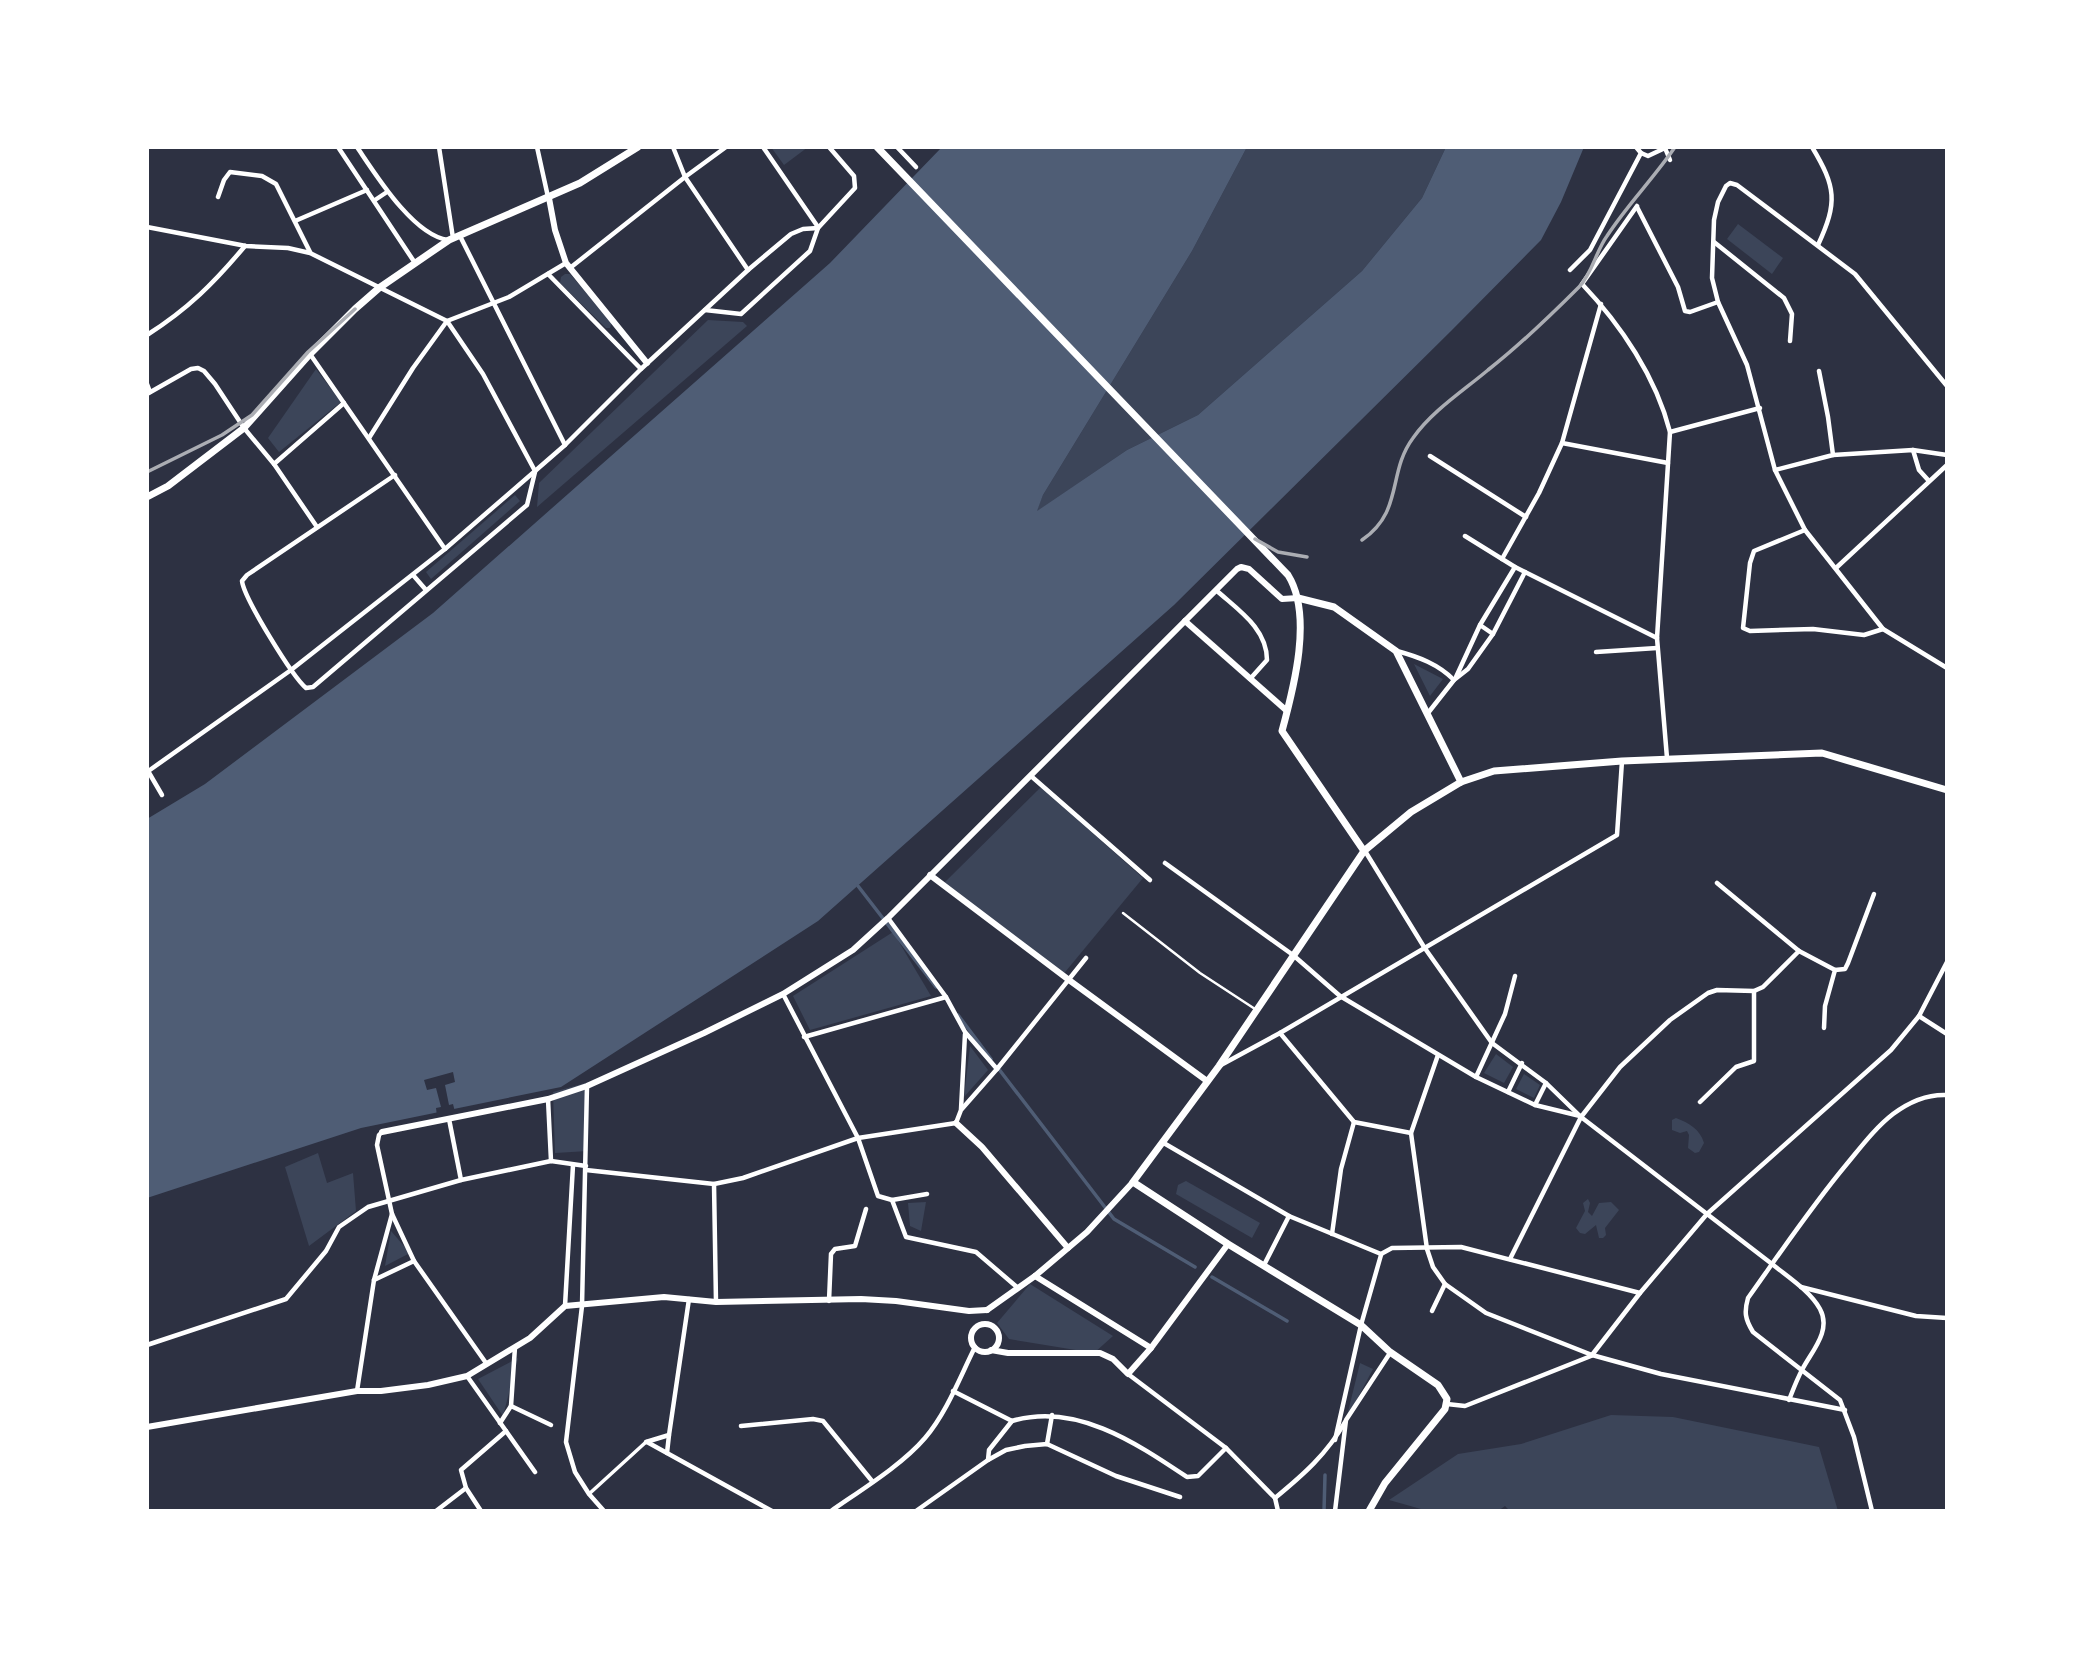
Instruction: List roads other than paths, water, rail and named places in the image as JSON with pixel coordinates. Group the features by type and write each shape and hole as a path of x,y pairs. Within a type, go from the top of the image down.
{"main road":[{"path":"147,498 168,486 244,428 310,354 379,288 454,238 580,183 638,147"},
{"path":"877,147 1289,575 1298,598 1298,654 1282,731 1364,850"},
{"path":"1298,598 1334,607 1396,651 1461,782"},
{"path":"1369,1511 1385,1483 1445,1409 1447,1404 1444,1393 1437,1385 1390,1352 1361,1325 1133,1182 1219,1066 1364,850 1411,812 1461,782 1494,771 1622,761 1822,753 1947,790"}],"street":[{"path":"338,147 415,264"},
{"path":"357,147 387,192 427,233 438,239 454,238"},
{"path":"439,147 454,238 495,302 565,445"},
{"path":"537,147 555,230 568,265 647,363"},
{"path":"673,147 685,177 748,270"},
{"path":"369,438 413,368 447,321 526,289 548,274 568,265 726,147"},
{"path":"763,147 818,228"},
{"path":"705,310 741,314 810,251 818,228 855,188 854,176 829,147"},
{"path":"897,147 916,167"},
{"path":"1636,147 1641,153 1654,155 1665,147 1670,160"},
{"path":"1812,147 1832,186 1829,218 1818,245"},
{"path":"1570,271 1590,250 1641,153"},
{"path":"218,197 230,172 262,176 276,184 310,253"},
{"path":"1947,386 1856,274 1737,185 1730,183 1726,186 1718,202 1712,278 1718,302 1748,365 1775,470 1805,530 1883,629 1947,668"},
{"path":"295,221 367,190"},
{"path":"375,200 387,192"},
{"path":"1667,759 1657,638 1670,432 1664,409 1650,377 1601,304 1582,284 1637,206 1678,287 1685,311 1690,312 1718,302"},
{"path":"147,227 246,246 288,248 310,253 447,321 484,374 536,471 527,505 313,687 306,688 291,670 247,596 242,581 395,475"},
{"path":"163,795 148,772 291,670 446,549 565,445 647,363 748,270 791,234 803,229 818,228"},
{"path":"1713,241 1784,298 1792,314 1790,341"},
{"path":"147,335 167,323 211,287 246,246"},
{"path":"548,274 641,369"},
{"path":"1502,559 1562,443 1601,304"},
{"path":"609,336 616,333 619,327"},
{"path":"310,354 446,549"},
{"path":"147,384 149,393 191,369 198,368 215,384 317,527"},
{"path":"1819,371 1833,455"},
{"path":"274,464 344,403"},
{"path":"1670,432 1760,408"},
{"path":"1562,443 1668,463"},
{"path":"1775,470 1833,455 1874,451 1913,450 1947,455"},
{"path":"1913,450 1919,470 1929,481"},
{"path":"1430,456 1526,517"},
{"path":"1836,568 1947,465"},
{"path":"1805,530 1754,551 1750,563 1743,628 1749,631 1813,629 1864,635 1883,629"},
{"path":"1465,536 1515,567 1657,638"},
{"path":"486,1363 414,1261 392,1214 377,1145 382,1132 548,1099 587,1086 783,994 852,950 888,918 1241,567 1249,569 1282,599 1298,598"},
{"path":"1428,713 1454,680 1480,625 1515,567"},
{"path":"1454,680 1468,669 1493,634 1525,572"},
{"path":"413,575 426,590"},
{"path":"1216,590 1255,625 1265,642 1267,660 1250,679"},
{"path":"1185,621 1287,711"},
{"path":"1480,625 1493,634"},
{"path":"1596,652 1657,648"},
{"path":"1396,651 1418,656 1445,670 1454,680"},
{"path":"1219,1066 1280,1033 1616,835 1622,761"},
{"path":"1031,776 1150,880"},
{"path":"1364,850 1424,947 1492,1043 1522,1063 1581,1117 1800,1286 1819,1308 1823,1324 1819,1342 1802,1370 1789,1400"},
{"path":"1165,863 1293,955 1340,996 1476,1077 1535,1105 1581,1117"},
{"path":"930,875 1207,1081"},
{"path":"1717,883 1799,951 1835,970 1845,969 1874,894"},
{"path":"888,918 946,997 965,1032 998,1069"},
{"path":"1510,1259 1581,1117 1620,1067 1670,1020 1708,993 1717,990 1754,991 1770,983 1799,951"},
{"path":"961,1110 998,1069 1086,958"},
{"path":"1447,1404 1465,1406 1591,1355 1707,1213 1891,1050 1919,1016 1947,962"},
{"path":"1824,1028 1825,1006 1835,970"},
{"path":"1476,1077 1505,1014 1515,976"},
{"path":"1700,1102 1736,1067 1754,1061 1754,991"},
{"path":"783,994 858,1138 878,1196 892,1200 927,1194"},
{"path":"804,1037 946,997"},
{"path":"1919,1016 1947,1034"},
{"path":"956,1123 961,1110 965,1032"},
{"path":"1280,1033 1354,1122 1411,1133"},
{"path":"1438,1055 1411,1133 1427,1249 1433,1267 1445,1284 1486,1313 1591,1355 1661,1374 1845,1410"},
{"path":"1508,1092 1522,1063"},
{"path":"1535,1105 1546,1083"},
{"path":"587,1086 582,1306 566,1442 575,1472 604,1511"},
{"path":"1871,1511 1845,1410 1833,1393 1753,1332 1746,1321 1744,1311 1748,1298 1825,1190 1872,1133 1894,1113 1912,1102 1932,1094 1947,1095"},
{"path":"548,1099 551,1161"},
{"path":"449,1119 461,1180"},
{"path":"1332,1234 1341,1169 1354,1122"},
{"path":"147,1345 286,1299 326,1251 339,1227 368,1207 461,1180 551,1161 714,1184 743,1178 858,1138 956,1123"},
{"path":"956,1123 982,1147 1068,1248"},
{"path":"1162,1142 1289,1216 1381,1254"},
{"path":"565,1306 573,1164"},
{"path":"147,1427 358,1391 428,1385 467,1376 530,1338 565,1306 664,1297 716,1302 885,1300 969,1311 988,1310 1035,1276 1087,1232 1133,1182"},
{"path":"714,1184 716,1302"},
{"path":"892,1200 905,1235 909,1238 976,1252 1018,1288"},
{"path":"829,1301 831,1254 835,1249 855,1246 866,1209"},
{"path":"358,1391 374,1280 392,1214"},
{"path":"1264,1265 1289,1216"},
{"path":"1128,1374 1151,1348 1228,1244"},
{"path":"1335,1440 1361,1325 1381,1254 1392,1248 1461,1247 1640,1293"},
{"path":"374,1280 414,1261"},
{"path":"1035,1276 1151,1348"},
{"path":"1432,1311 1445,1284"},
{"path":"1800,1286 1916,1316 1947,1318"},
{"path":"667,1453 690,1298"},
{"path":"988,1310 989,1324 998,1334 998,1340 991,1350"},
{"path":"989,1324 975,1327 971,1334 975,1347 985,1351 1100,1353 1113,1359 1128,1374 1226,1448 1275,1498 1278,1511"},
{"path":"500,1423 511,1406 515,1347"},
{"path":"831,1511 924,1439 936,1424 975,1347"},
{"path":"1275,1498 1315,1464 1335,1440 1390,1352"},
{"path":"467,1376 535,1472"},
{"path":"953,1391 1012,1421"},
{"path":"511,1406 551,1425"},
{"path":"988,1460 989,1450 1012,1421 1028,1416 1052,1415 1091,1424 1143,1447 1186,1477 1192,1478 1198,1476 1226,1448"},
{"path":"1047,1444 1052,1415"},
{"path":"741,1426 819,1420 827,1425 872,1481"},
{"path":"1335,1511 1346,1420"},
{"path":"481,1511 466,1488 460,1472 462,1467 506,1431"},
{"path":"589,1494 646,1442 669,1435"},
{"path":"646,1442 772,1511"},
{"path":"916,1511 1006,1450 1047,1444 1116,1476 1180,1497"},
{"path":"436,1511 466,1488"},
{"path":"841,1504 846,1511"}],"lane":[{"path":"1123,913 1200,973 1255,1009"}],"waterway":[{"path":"858,886 936,987"},
{"path":"958,1015 991,1059"},
{"path":"998,1068 1114,1219 1195,1267"},
{"path":"1212,1277 1287,1321"},
{"path":"1324,1511 1325,1475"}],"railway":[{"path":"1362,540 1384,517 1405,451 1413,438 1429,419 1523,340 1579,287 1603,242 1675,147"},
{"path":"147,472 222,435 252,415 308,352 355,309"},
{"path":"1255,539 1278,552 1307,557"}]}
